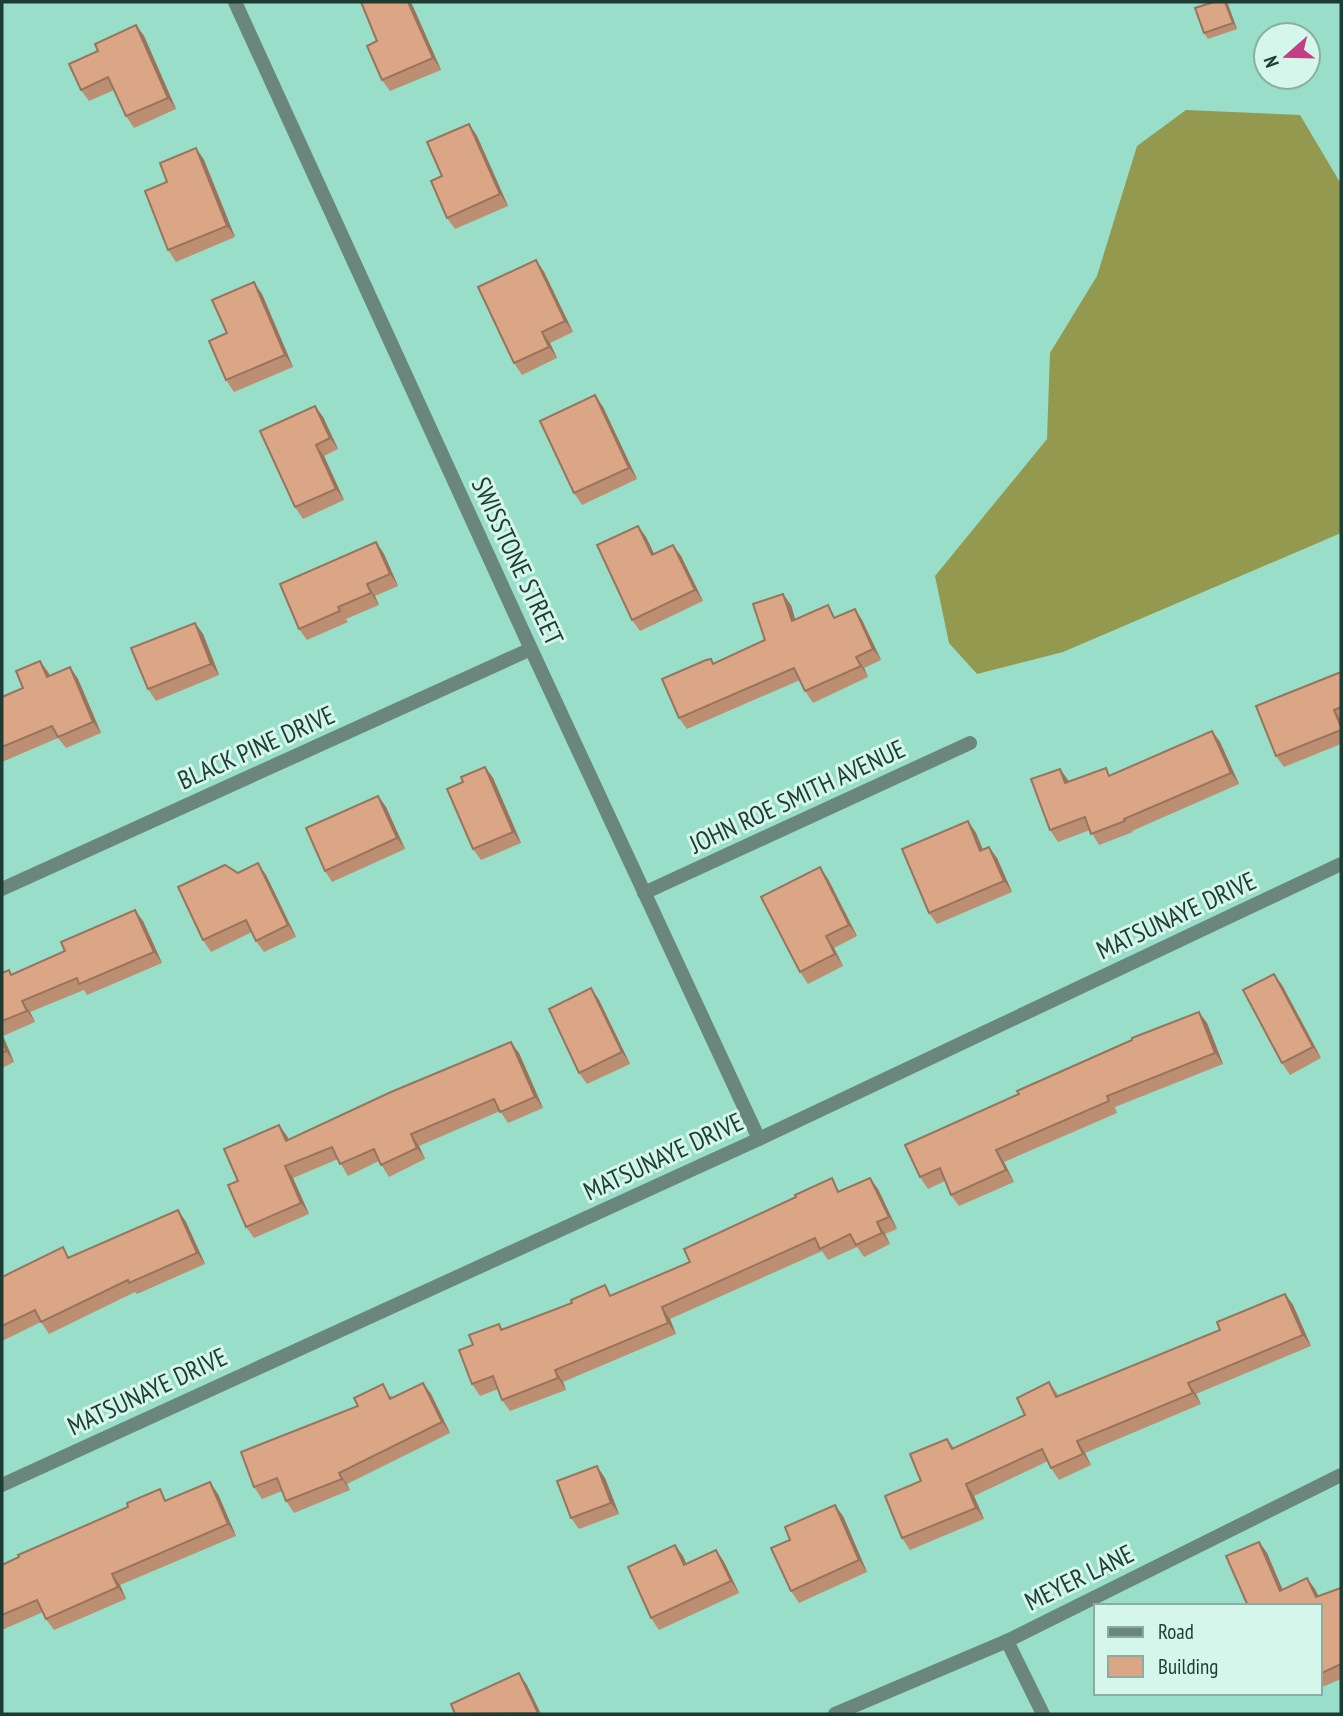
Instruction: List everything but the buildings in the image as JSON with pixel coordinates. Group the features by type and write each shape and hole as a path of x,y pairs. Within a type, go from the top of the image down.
{"street":[{"name":"SWISSTONE STREET","path":"235,2 759,1139"},
{"name":"BLACK PINE DRIVE","path":"2,889 531,649"},
{"name":"JOHN ROE SMITH AVENUE","path":"644,893 970,743"},
{"name":"MATSUNAYE DRIVE","path":"2,1485 759,1139 1341,864"},
{"name":"MEYER LANE","path":"835,1714 1007,1640 1341,1475"},
{"path":"1007,1640 1043,1714"}],"green space":[{"path":"1186,110 1300,115 1341,184 1341,533 1063,652 977,674 949,643 935,576 1047,439 1050,353 1097,276 1137,146"}]}
